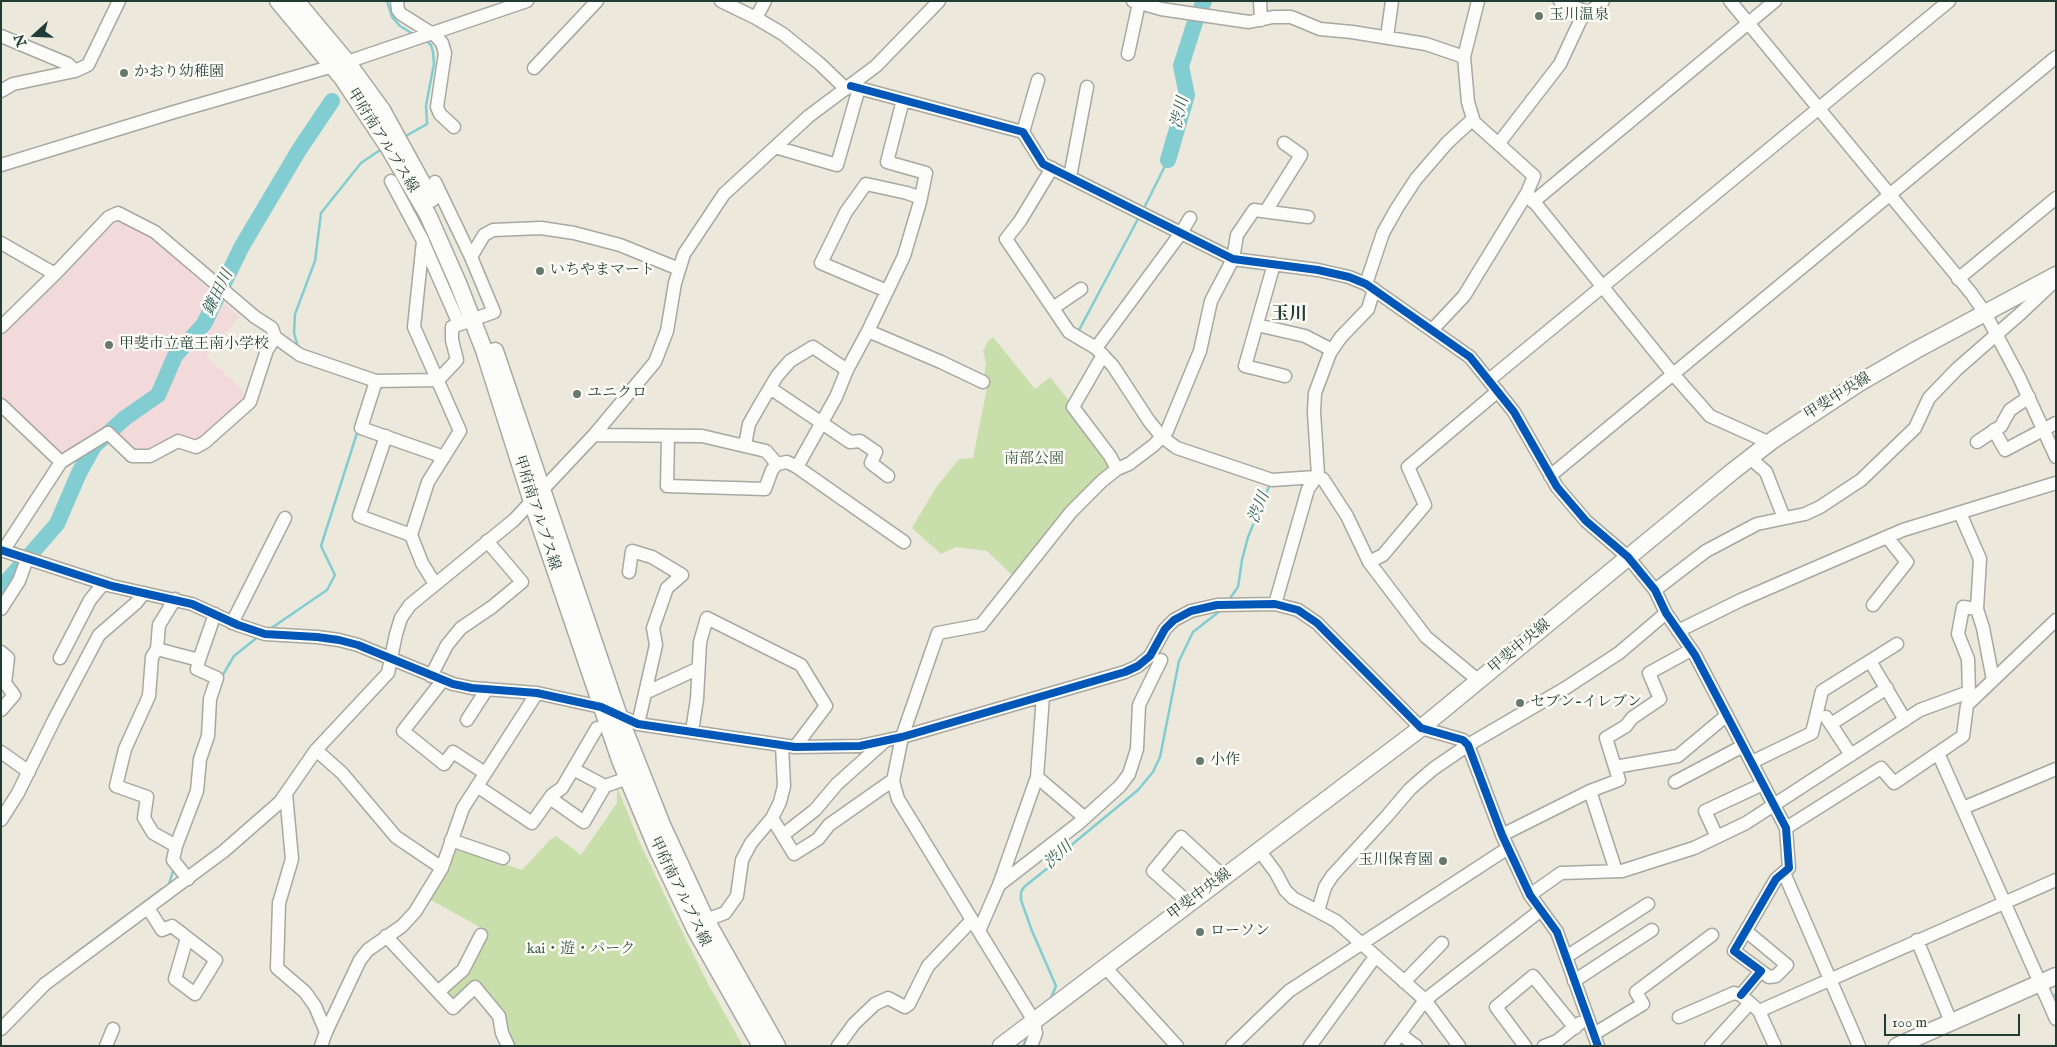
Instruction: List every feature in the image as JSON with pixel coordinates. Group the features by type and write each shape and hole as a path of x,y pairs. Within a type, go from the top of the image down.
{"main road":[{"name":"甲府南アルプス線","path":"278,1 382,110 419,176 450,238 471,320 619,716 662,825 706,920 777,1046"},
{"name":"甲府南アルプス線","path":"296,1 339,63"},
{"name":"甲斐中央線","path":"1001,1046 1421,728 1628,556 1770,443 1860,383 2056,275"},
{"name":"甲府南アルプス線","path":"537,496 602,707 658,852 695,929 761,1046"},
{"path":"1897,1046 2056,976"}],"street":[{"path":"1,91 13,84 74,71 88,66 119,1"},
{"path":"398,1 398,10 401,14 442,43 445,53 437,107 440,114 454,127"},
{"path":"1,165 407,42 527,1"},
{"path":"534,68 597,1"},
{"path":"722,1 756,18 799,46 852,88 1022,132 1043,164 1233,259 1318,270 1349,277 1370,286 1470,357 1514,412 1557,487 1586,521 1628,556 1655,590 1666,613 1691,650 1727,715 1786,828 1789,868 1776,880 1734,950 1769,977 1776,976 1787,965 1746,931"},
{"path":"756,18 765,1"},
{"path":"1,1029 45,984 188,878 261,821 280,802 316,750 388,673 401,618 410,605 514,520 594,434 655,362 668,330 679,269 684,254 724,194 809,116 852,88 939,1"},
{"path":"1260,1 1261,20"},
{"path":"1387,37 1392,1"},
{"path":"1478,1 1464,57 1468,102 1474,122 1534,176 1530,198 1673,374 1710,416 1770,443"},
{"path":"1560,1 1588,13"},
{"path":"1499,143 1560,64 1581,19 1602,1"},
{"path":"1730,1 1971,293 1985,313 2029,397 2050,426 2056,457"},
{"path":"1432,330 1464,296 1530,198 1775,1"},
{"path":"1489,380 1949,1"},
{"path":"1128,54 1136,2 1249,22 1291,17 1320,29 1426,44 1464,57"},
{"path":"1,36 68,64 74,71"},
{"path":"1550,476 2056,57"},
{"path":"1022,132 1038,80"},
{"path":"1070,177 1087,87"},
{"path":"776,147 837,165 852,88"},
{"path":"797,467 836,397 847,370 904,256 921,198 926,173 887,162 903,100"},
{"path":"1275,604 1308,489 1316,478 1318,467 1314,412 1315,394 1332,350 1341,337 1368,310 1370,286 1383,233 1397,208 1416,179 1447,143 1473,119"},
{"path":"1266,211 1300,155 1284,143"},
{"path":"1052,168 1020,221 1006,239 1070,332 1100,351 1113,366 1149,421 1162,437 1177,448 1272,480 1323,479 1347,516 1369,562 1426,637 1478,681"},
{"path":"391,181 423,241 471,320"},
{"path":"1,327 110,217 118,213 155,232 255,317 272,328 275,337 300,355 376,381 438,380 457,360 451,333 452,328 494,312 435,182"},
{"path":"887,291 821,263 846,212 866,184 921,198"},
{"path":"1958,279 2056,198"},
{"path":"1031,1046 1036,1033 1034,1021 898,799 893,780 902,737 938,633 980,625 1071,512 1102,481 1117,469 1130,464 1162,437 1172,421 1200,351 1211,301 1233,259 1237,235 1254,210 1308,217"},
{"path":"1117,469 1110,456 1073,406 1100,351 1190,218"},
{"path":"470,257 484,235 492,230 501,228 541,228 574,233 620,245 679,269"},
{"path":"423,241 414,327 460,431 428,482 411,536 422,563 435,584"},
{"path":"1,243 55,274"},
{"path":"1274,264 1245,366 1285,376"},
{"path":"1655,590 1706,551 1757,524 1805,514 1820,507 1861,480 1915,428 1929,398 1957,369 2056,280"},
{"path":"1053,308 1081,289"},
{"path":"1257,325 1305,336 1332,350"},
{"path":"868,331 983,382"},
{"path":"275,337 267,350 250,402 204,442 196,447 178,441 150,456 132,456 108,433 61,462 2,550 103,584 175,599 198,606 232,623 265,634 339,640 358,645 431,676 472,688 537,693 602,707 638,724 795,747 860,746 885,741 1125,672 1138,666 1150,656 1165,629 1174,620 1191,611 1217,605 1275,604 1298,610 1318,623 1421,728 1463,740 1468,745 1502,835 1530,895 1557,932 1596,1040 1643,1004 1636,992 1712,935"},
{"path":"744,446 749,424 770,388 790,361 813,347 847,370"},
{"path":"376,381 361,428 444,457"},
{"path":"770,388 850,442 860,441 876,452 871,462 888,476"},
{"path":"1369,562 1383,555 1425,506 1408,467 1498,391"},
{"path":"1977,442 2001,426 2010,410 2029,397"},
{"path":"1,405 61,462"},
{"path":"1994,430 2005,450 2050,426"},
{"path":"594,434 702,436 766,451 777,464"},
{"path":"386,436 359,516 411,536"},
{"path":"668,436 668,486 765,488 772,470 777,464 787,462 797,467 904,542"},
{"path":"1750,458 1766,472 1784,518"},
{"path":"1678,631 1740,600 1903,530 2056,483"},
{"path":"1960,513 1980,559 1977,609 1983,628 1993,680"},
{"path":"232,623 285,518"},
{"path":"1873,605 1907,562 1887,537"},
{"path":"431,676 447,645 461,628 492,607 522,582 487,541"},
{"path":"629,572 632,551 652,557 682,575 667,588 653,628 656,645 638,724"},
{"path":"1,610 19,581 27,559"},
{"path":"60,658 90,600 103,584"},
{"path":"1,820 18,793 54,718 99,635 136,603 144,593"},
{"path":"175,599 159,625 157,649 152,657 149,696 125,749 116,786 147,797 144,818 153,833 176,846"},
{"path":"1786,828 1881,768 1894,783 1963,736 1967,705 1971,695 1968,659 1958,634 1963,608 1977,609"},
{"path":"1318,911 1325,887 1332,876 1410,789 1433,769 1468,745 1564,689 1619,653 1666,613"},
{"path":"188,878 173,860 176,846 197,791 200,760 208,736 210,699 217,678 197,669 214,614"},
{"path":"692,731 697,699 697,669 700,642 707,618 801,665 826,706 795,747"},
{"path":"1530,895 1560,873 1616,871 1694,848 1746,824 1920,710 1971,695 1993,680 2056,620"},
{"path":"1752,762 1812,733 1822,690 1898,644"},
{"path":"157,649 199,660"},
{"path":"1502,835 1590,791 1619,780 1606,738 1626,726 1632,718 1660,700 1649,673 1691,650"},
{"path":"1,652 8,658 5,683 14,695 1,710"},
{"path":"999,885 1085,818 1120,786 1129,774 1137,749 1139,705 1161,660"},
{"path":"1870,661 1905,720"},
{"path":"645,693 697,669"},
{"path":"443,680 403,731 444,764 453,752 485,774"},
{"path":"1831,724 1887,688"},
{"path":"468,720 487,689"},
{"path":"321,1046 360,960 368,950 402,926 415,912 442,868 463,808 537,693"},
{"path":"979,931 999,885 1037,777 1043,696"},
{"path":"1818,705 1851,754"},
{"path":"1615,767 1680,754 1727,715"},
{"path":"477,786 532,823 550,798 562,788 597,728"},
{"path":"784,835 815,810 837,784 885,741"},
{"path":"706,920 725,913 737,896 742,860 751,843 772,818 780,802 784,786 782,745"},
{"path":"1676,782 1743,746"},
{"path":"316,750 342,774 396,837 442,868"},
{"path":"1,752 29,772"},
{"path":"1938,753 2056,1019"},
{"path":"1680,754 1692,773"},
{"path":"573,769 605,786"},
{"path":"1963,808 2056,769"},
{"path":"1037,777 1085,818"},
{"path":"550,798 584,822 605,786 628,778"},
{"path":"772,818 794,854 818,839 829,825 893,780"},
{"path":"1717,837 1705,812 1763,784"},
{"path":"1590,791 1616,871"},
{"path":"286,794 292,859 279,903 277,968 305,992 315,1006 326,1032"},
{"path":"1189,903 1153,871 1181,837 1224,877"},
{"path":"451,840 503,858"},
{"path":"1232,1046 1289,991 1508,848"},
{"path":"1259,850 1276,873 1285,890 1293,898 1336,921 1425,1000 1459,1046"},
{"path":"1784,872 1859,1046"},
{"path":"1750,1003 1830,979 2056,880"},
{"path":"1566,957 1648,904"},
{"path":"148,908 162,930 172,926 187,938"},
{"path":"1391,1046 1425,1000 1541,910"},
{"path":"838,1046 854,1024 875,1004 888,998 905,1007 909,1004 928,966 972,920"},
{"path":"1574,981 1652,930"},
{"path":"438,992 463,970 482,935"},
{"path":"386,936 453,1008 476,987 499,1016 508,1046"},
{"path":"1917,940 1951,1022"},
{"path":"1404,982 1442,943"},
{"path":"1310,1046 1375,957"},
{"path":"1105,967 1176,1046"},
{"path":"1711,1046 1750,1003 1761,971"},
{"path":"1525,1046 1496,1007 1533,976 1575,1028"},
{"path":"1680,1017 1734,993 1750,1003 1775,1046"},
{"path":"1544,1046 1557,1041 1587,1018"},
{"path":"106,1046 113,1029"},
{"path":"1400,1034 1416,1046"}],"shaded area":[{"name":"甲斐市立竜王南小学校","path":"119,219 148,234 239,317 206,356 247,395 245,401 191,446 180,436 140,453 108,429 59,455 1,397 1,334"}],"green space":[{"name":"南部公園","path":"993,337 1035,389 1050,377 1070,402 1109,464 1107,472 1013,576 987,551 956,547 941,554 912,528 935,489 959,459 973,458 988,383 984,378 986,363 983,351 988,341"},
{"name":"kai・遊・パーク","path":"617,786 639,841 674,915 707,982 743,1046 511,1046 476,983 452,1005 441,992 464,971 487,931 429,899 453,847 522,870 556,836 581,855 617,803"}],"waterway":[{"path":"387,1 392,17 400,26 413,34"},
{"name":"渋川","path":"1168,160 1187,95 1181,66 1204,1"},
{"path":"404,137 427,124 426,105 434,64 431,45 425,40"},
{"name":"鎌田川","path":"1,588 57,524 79,473 94,446 125,418 158,395 175,356 204,324 242,246 299,150 332,101"},
{"path":"1558,173 1594,143"},
{"path":"298,347 294,333 295,314 315,261 321,213 361,163 383,148"},
{"name":"渋川","path":"1143,210 1168,160"},
{"name":"渋川","path":"1078,332 1139,217"},
{"path":"270,629 327,590 335,575 321,546 358,430"},
{"name":"渋川","path":"1228,601 1238,587 1248,537 1269,484"},
{"name":"渋川","path":"1050,1000 1056,986 1032,931 1021,900 1021,892 1024,887 1049,867 1075,842 1138,790 1153,772 1160,757 1179,661 1193,632 1220,611"},
{"path":"221,678 234,656 259,636"},
{"path":"167,886 174,868"},
{"path":"68,959 162,889"},
{"name":"渋川","path":"1023,1046 1029,1034"}],"cycle path":[{"path":"851,86 1023,132 1043,164 1233,259 1318,270 1349,277 1366,284 1470,357 1514,412 1557,487 1586,521 1628,557 1655,590 1666,613 1695,655 1786,828 1789,868 1776,879 1734,951 1761,971 1741,995"},
{"path":"1,550 112,586 192,604 238,625 265,634 317,637 358,645 453,684 472,688 537,693 601,707 638,724 795,747 860,746 902,737 1125,672 1138,666 1150,656 1165,629 1174,620 1191,611 1217,605 1275,604 1298,610 1317,623 1421,728 1463,740 1468,745 1502,835 1530,895 1557,932 1598,1046"}],"place":[{"name":"玉川温泉","path":"1539,16"},
{"name":"かおり幼稚園","path":"124,73"},
{"name":"いちやまマート","path":"540,271"},
{"name":"甲斐市立竜王南小学校","path":"109,345"},
{"name":"ユニクロ","path":"577,394"},
{"name":"セブン-イレブン","path":"1520,703"},
{"name":"小作","path":"1200,761"},
{"name":"玉川保育園","path":"1443,861"},
{"name":"ローソン","path":"1200,932"}],"district":[{"name":"玉川","path":"1289,315"}]}
